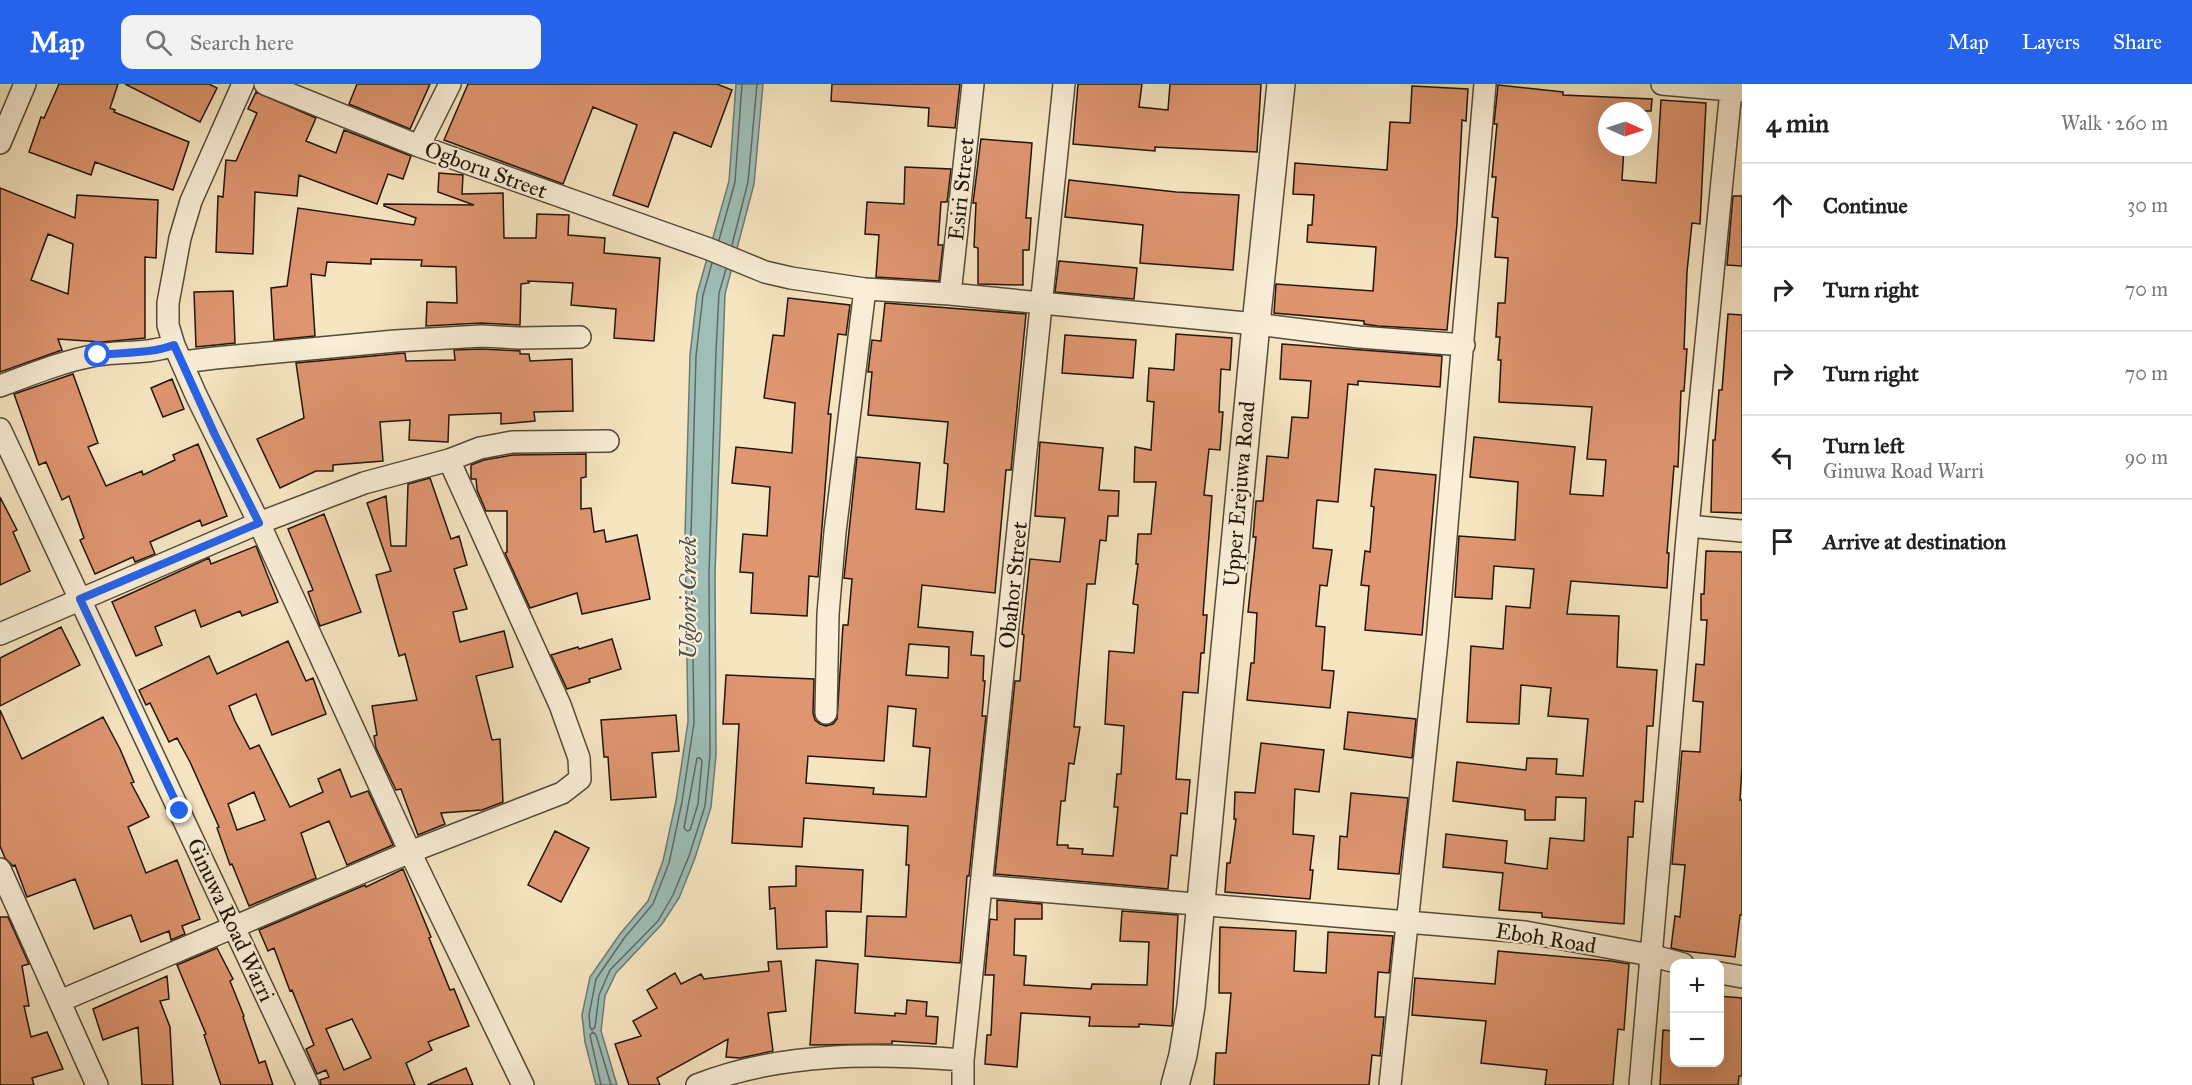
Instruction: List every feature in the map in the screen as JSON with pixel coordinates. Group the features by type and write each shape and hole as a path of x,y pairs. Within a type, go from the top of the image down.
{"street":[{"path":"0,143 25,84"},
{"path":"243,84 191,201 180,238 168,303 168,325 196,395 259,523 410,852 523,1085"},
{"name":"Ogboru Street","path":"265,84 419,146 709,249 765,272 790,278 865,289 950,294 1256,324 1359,337 1464,345"},
{"path":"419,146 450,84"},
{"name":"Esiri Street","path":"950,294 973,84"},
{"name":"Obahor Street","path":"963,1085 963,1060 1064,84"},
{"name":"Upper Erejuwa Road","path":"1174,1085 1183,1055 1191,1006 1281,84"},
{"path":"1390,1085 1437,641 1485,84"},
{"path":"1640,1085 1688,526 1737,90 1662,84"},
{"path":"826,713 828,614 835,532 865,289"},
{"path":"0,386 62,363 98,355 160,350 179,354 239,355 482,336 580,337"},
{"name":"Ginuwa Road Warri","path":"0,429 308,1085"},
{"path":"0,634 259,523 364,483 448,460 480,448 512,442 608,441"},
{"path":"60,1001 410,852 562,793 580,779 579,758 560,705 448,460"},
{"path":"1688,526 1742,531"},
{"path":"0,869 97,1085"},
{"name":"Eboh Road","path":"982,886 1525,932 1670,960"},
{"path":"1724,973 1742,977"},
{"path":"697,1085 730,1072 832,1056 910,1056 963,1060"}],"water":[{"name":"Ugbori Creek","path":"736,84 763,84 754,184 725,294 715,573 716,755 711,807 695,858 679,898 662,924 616,973 605,996 601,1031 617,1085 596,1085 585,1042 582,1015 590,977 620,934 648,901 663,861 676,801 688,722 685,534 690,355 697,294 729,181"}],"building":[{"path":"59,84 118,84 110,108 115,110 114,112 189,142 173,190 95,162 91,175 29,152 41,117 44,118"},
{"path":"125,84 209,84 217,88 200,122"},
{"path":"357,84 430,84 410,129 349,104"},
{"path":"468,84 717,84 732,90 711,147 674,132 648,207 613,195 637,125 593,107 563,184 444,140"},
{"path":"832,84 960,84 955,128 928,126 929,108 831,101"},
{"path":"1078,84 1142,84 1139,107 1168,110 1170,84 1261,84 1257,152 1155,147 1155,151 1073,144"},
{"path":"1498,85 1563,92 1563,95 1652,99 1652,102 1598,102 1598,156 1623,156 1622,180 1656,183 1661,100 1706,103 1700,224 1692,223 1687,272 1684,349 1687,349 1684,391 1681,391 1678,467 1674,466 1667,553 1669,553 1667,588 1571,581 1567,614 1619,616 1617,667 1657,670 1653,726 1647,726 1643,802 1635,801 1633,837 1628,837 1624,924 1542,917 1542,913 1499,910 1503,873 1443,867 1446,834 1507,841 1505,863 1547,869 1550,838 1584,841 1586,798 1556,797 1555,820 1525,820 1525,810 1453,801 1457,762 1526,770 1527,758 1557,759 1556,774 1583,776 1588,719 1548,716 1551,688 1521,685 1519,724 1467,722 1471,646 1503,649 1506,606 1530,608 1534,569 1494,566 1492,599 1455,597 1459,536 1515,540 1518,482 1470,477 1474,437 1575,447 1570,494 1603,496 1606,460 1587,459 1592,407 1499,402 1501,360 1498,360 1500,337 1496,337 1498,303 1505,303 1508,258 1495,257 1498,218 1492,217 1496,177 1492,177 1497,124 1494,124"},
{"path":"1412,86 1468,89 1466,121 1462,120 1457,224 1447,330 1378,326 1364,324 1364,321 1274,313 1276,284 1373,291 1376,247 1307,242 1308,225 1312,225 1314,195 1293,194 1295,163 1387,170 1390,122 1410,123"},
{"path":"256,92 316,118 306,141 336,153 344,130 411,156 403,179 388,174 377,204 299,175 297,196 255,192 253,254 216,252 218,196 223,197 226,160 236,161 257,113 248,109"},
{"path":"981,139 1032,143 1026,218 1031,218 1029,250 1023,250 1023,285 978,284 978,248 974,247 976,203 973,203"},
{"path":"905,167 951,169 947,202 941,202 938,245 943,245 939,281 876,277 879,235 865,234 867,202 904,204"},
{"path":"439,173 463,175 462,194 503,193 504,238 536,238 537,214 569,215 568,235 605,238 604,253 660,258 654,341 614,338 616,309 571,305 573,283 528,281 529,283 521,284 520,325 481,323 426,326 427,302 457,303 456,267 421,266 422,260 371,259 371,264 327,262 325,276 311,274 315,336 274,340 271,288 287,286 298,208 414,225 416,218 384,206 384,204 474,205 438,192"},
{"path":"1069,180 1176,192 1239,195 1233,270 1140,263 1143,225 1065,217"},
{"path":"0,188 75,218 77,195 158,200 156,258 145,257 145,338 102,342 58,339 62,350 0,372","holes":["48,234 73,244 68,294 31,280"]},
{"path":"1733,196 1742,196 1742,266 1727,265"},
{"path":"1059,261 1137,268 1134,299 1055,292"},
{"path":"233,291 235,343 196,347 194,292"},
{"path":"788,298 850,305 846,335 838,334 828,414 831,414 818,577 809,576 807,616 751,613 753,573 740,572 743,534 767,536 770,487 732,483 736,447 792,453 795,403 764,398 773,335 784,336"},
{"path":"885,303 1026,314 1011,470 1006,470 995,593 922,585 918,627 973,632 971,655 984,656 983,681 985,681 982,716 986,716 969,876 967,876 960,963 865,956 867,916 906,917 909,865 906,865 908,826 804,818 802,847 732,843 739,724 723,724 726,675 814,679 813,713 815,720 826,726 833,724 837,719 843,625 848,625 852,579 844,578 857,457 920,463 916,509 944,512 948,464 944,463 948,422 868,415 872,372 868,372 872,340 881,341","holes":["909,644 949,647 948,678 906,675","888,706 916,709 913,746 930,748 926,797 873,794 874,788 806,783 808,756 884,761"]},
{"path":"1728,314 1742,315 1742,513 1711,512 1713,440 1715,440 1719,390 1722,390"},
{"path":"1176,334 1232,338 1230,370 1221,369 1219,412 1223,412 1220,450 1209,449 1204,495 1212,496 1203,615 1207,615 1204,653 1201,653 1198,693 1183,692 1176,779 1190,780 1187,814 1181,813 1177,856 1171,855 1168,889 995,874 1015,681 1020,681 1024,635 1022,634 1030,559 1060,562 1065,518 1035,516 1040,442 1103,448 1099,490 1119,491 1118,516 1108,516 1106,541 1100,540 1095,584 1087,584 1074,727 1080,727 1074,764 1069,763 1065,801 1061,801 1057,845 1083,849 1082,854 1113,856 1118,807 1114,807 1117,774 1121,774 1124,726 1105,724 1109,651 1134,653 1138,605 1133,604 1138,564 1136,564 1138,534 1151,534 1156,482 1134,482 1135,447 1151,450 1154,402 1147,401 1149,368 1174,370"},
{"path":"1065,335 1136,340 1133,378 1062,373"},
{"path":"1282,344 1442,356 1440,387 1358,381 1358,385 1348,384 1338,502 1317,500 1313,548 1332,550 1327,586 1320,585 1316,626 1325,627 1322,670 1334,671 1330,708 1247,700 1251,663 1254,663 1257,613 1248,612 1256,537 1253,537 1256,501 1263,501 1267,456 1288,458 1292,417 1308,418 1311,381 1280,379"},
{"path":"454,350 520,351 520,354 529,354 530,361 572,359 573,411 534,412 535,421 501,424 501,413 449,415 448,442 409,440 410,420 380,422 383,461 333,465 333,471 316,471 280,488 257,439 304,418 296,363 405,353 406,361 455,360"},
{"path":"73,374 98,443 88,447 106,486 142,471 143,475 175,460 173,455 198,444 227,516 202,526 200,520 150,542 155,554 135,562 133,557 95,574 80,540 84,538 69,496 62,500 46,462 39,465 14,394"},
{"path":"172,379 184,409 163,417 151,388"},
{"path":"586,454 586,477 581,478 581,509 591,508 594,532 604,530 606,542 637,535 650,599 582,614 577,593 530,608 505,553 507,552 507,511 486,511 477,490 476,479 471,479 471,465 484,460 513,455"},
{"path":"1375,469 1436,475 1422,635 1365,630 1369,586 1361,585 1365,551 1370,552"},
{"path":"430,478 451,539 459,536 467,565 454,569 467,609 453,612 460,642 504,631 513,667 476,676 492,740 500,739 503,802 482,810 441,813 445,824 418,835 401,789 396,790 376,748 374,736 377,735 372,706 417,700 405,654 399,656 376,575 391,571 367,503 386,496 391,546 406,546 408,484"},
{"path":"0,497 17,530 13,532 30,571 0,585"},
{"path":"324,514 361,612 320,626 308,592 313,590 288,529"},
{"path":"256,546 278,602 242,616 240,611 201,627 195,610 155,627 162,645 136,656 112,602 209,558 211,564"},
{"path":"1706,551 1742,552 1740,800 1742,800 1742,915 1740,915 1735,957 1671,948 1675,916 1680,917 1685,865 1672,864 1682,751 1700,752 1703,702 1693,701 1696,664 1704,665 1707,620 1701,620 1701,594 1704,594"},
{"path":"61,627 80,665 0,706 0,658"},
{"path":"612,639 621,669 567,689 551,655"},
{"path":"288,641 306,681 313,678 326,714 272,735 256,694 229,706 235,721 250,749 259,745 290,807 323,792 318,779 340,769 351,797 368,791 393,845 347,865 329,821 301,833 316,878 249,906 232,864 230,865 217,828 219,827 190,762 177,738 169,742 150,703 146,705 139,690 209,656 217,674","holes":["254,792 265,820 237,830 228,804"]},
{"path":"0,710 22,759 103,717 134,782 131,783 149,817 128,827 146,873 177,860 200,919 182,926 185,934 171,940 169,931 141,942 131,915 94,929 75,879 27,897 15,865 13,866 5,858 0,846"},
{"path":"1348,712 1416,719 1412,758 1344,749"},
{"path":"676,715 679,751 652,753 656,797 611,800 608,757 604,757 601,720"},
{"path":"1261,743 1324,750 1319,792 1295,789 1293,834 1314,836 1310,870 1313,870 1310,899 1225,892 1227,863 1230,863 1236,819 1234,819 1235,792 1255,793"},
{"path":"1351,793 1408,798 1399,874 1338,869 1340,836 1347,837"},
{"path":"555,831 589,848 561,902 528,885"},
{"path":"796,866 863,870 861,912 826,911 827,947 777,949 775,908 770,909 769,887 796,886"},
{"path":"403,869 450,990 454,989 469,1026 428,1042 432,1050 406,1063 415,1085 321,1085 320,1080 329,1077 326,1070 317,1074 306,1049 314,1045 292,990 290,991 274,948 268,951 259,930 365,885 366,887","holes":["352,1019 371,1058 344,1070 326,1029"]},
{"path":"997,900 1042,904 1042,919 1015,919 1014,955 1026,956 1024,985 1091,989 1092,984 1147,985 1149,942 1120,941 1122,911 1178,915 1172,1026 1139,1024 1139,1027 1089,1026 1090,1017 1021,1013 1017,1067 985,1064 987,1035 991,1035 994,975 985,975 990,919 997,920"},
{"path":"0,917 8,917 29,964 22,966 29,1006 24,1006 31,1037 47,1032 63,1069 32,1078 34,1085 0,1085"},
{"path":"1220,927 1296,931 1294,971 1326,973 1328,932 1393,936 1389,973 1378,972 1375,1017 1384,1017 1380,1056 1372,1055 1369,1085 1214,1085 1216,1053 1226,1053 1231,993 1219,993"},
{"path":"217,948 233,979 230,981 259,1063 265,1061 273,1085 221,1085 204,1035 206,1034 177,965"},
{"path":"1498,951 1629,964 1624,1030 1618,1029 1613,1085 1545,1085 1547,1070 1481,1063 1486,1021 1412,1015 1415,978 1495,984"},
{"path":"816,960 858,964 855,1013 895,1016 895,1013 906,1014 907,1000 927,1002 926,1016 938,1017 936,1044 892,1041 892,1044 810,1045"},
{"path":"781,961 786,1011 768,1013 773,1051 740,1058 726,1057 728,1039 657,1078 660,1085 629,1085 615,1044 641,1036 633,1021 657,1008 647,990 675,973 681,984 701,974 704,979 769,971 768,962"},
{"path":"167,976 169,999 160,1001 170,1027 173,1085 142,1085 138,1027 103,1040 93,1009"},
{"path":"1724,996 1742,998 1742,1076 1739,1076 1738,1085 1660,1085 1663,1030 1670,1031 1670,1067 1724,1067"},
{"path":"466,1068 473,1085 427,1085"}],"route":[{"path":"98,355 145,352 174,345 259,523 80,599 180,811"}]}
